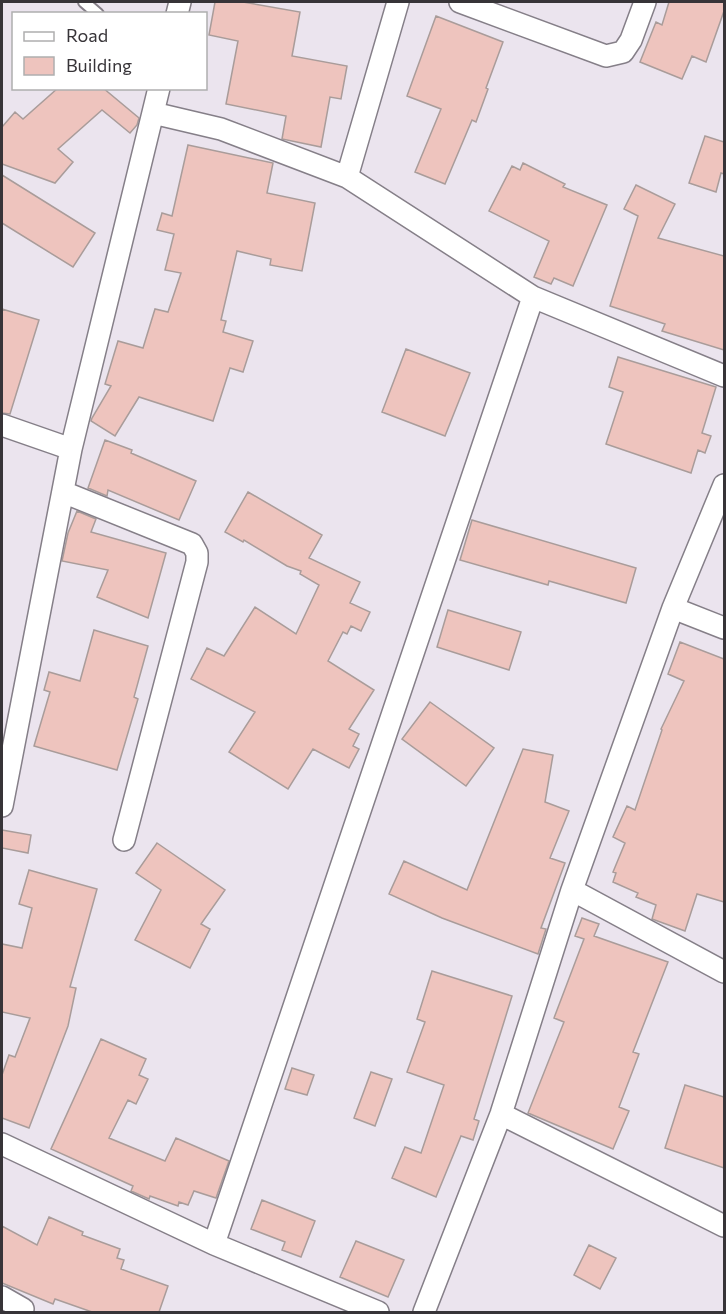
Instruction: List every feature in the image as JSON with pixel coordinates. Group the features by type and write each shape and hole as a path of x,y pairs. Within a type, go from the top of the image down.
{"street":[{"path":"347,177 398,2"},
{"path":"459,2 606,56 623,52 631,40 645,2"},
{"path":"2,806 71,449 159,90"},
{"path":"153,113 221,129 347,177 533,297 724,376"},
{"path":"214,1244 533,297"},
{"path":"2,426 71,449"},
{"path":"424,1312 501,1114 572,890 673,608 724,485"},
{"path":"63,492 192,544 197,553 197,562 124,840"},
{"path":"673,608 724,628"},
{"path":"572,890 724,972"},
{"path":"501,1114 724,1226"},
{"path":"2,1144 214,1244 378,1312"},
{"path":"2,1297 23,1309"}],"lane":[{"path":"84,2 96,12"}],"building":[{"path":"215,2 243,2 300,12 292,56 347,66 341,99 330,97 321,147 282,139 286,116 226,104 238,41 209,35"},
{"path":"669,2 724,2 724,11 706,62 692,56 682,79 640,62 656,22 662,25"},
{"path":"436,16 503,42 476,122 472,120 445,184 415,172 441,109 407,96"},
{"path":"56,90 105,90 139,118 137,125 130,133 102,110 58,149 73,162 55,183 2,164 2,127 15,112 23,119"},
{"path":"705,136 724,142 724,174 721,173 716,192 689,183"},
{"path":"188,145 273,163 267,193 315,203 302,271 270,265 271,259 237,251 221,320 226,321 223,332 253,341 243,372 230,368 213,421 139,397 115,436 91,421 111,386 105,384 118,341 143,348 155,309 168,312 181,273 165,270 174,234 157,230 162,213 172,216"},
{"path":"523,163 565,184 563,187 607,205 573,286 554,278 551,284 534,277 549,241 489,211 512,166 520,170"},
{"path":"2,175 95,233 73,267 2,223"},
{"path":"636,185 675,204 658,238 724,256 724,350 662,331 665,324 610,306 638,216 624,209"},
{"path":"2,309 39,320 10,414 2,413"},
{"path":"406,349 470,373 445,436 382,412"},
{"path":"618,357 716,387 702,433 711,436 705,453 698,450 691,473 606,444 623,392 609,387"},
{"path":"105,440 132,450 131,453 196,481 179,520 108,490 107,496 88,488"},
{"path":"248,492 322,535 309,558 360,582 350,603 370,612 361,631 351,626 347,634 343,632 328,661 374,690 349,729 359,734 353,746 359,749 349,768 313,749 288,789 229,752 255,712 191,679 207,648 224,656 255,607 296,634 319,585 300,574 301,571 287,566 244,540 243,542 225,532"},
{"path":"77,511 96,519 91,532 166,553 148,618 97,597 108,570 62,561 68,533"},
{"path":"472,520 636,568 626,603 549,581 548,585 460,560"},
{"path":"448,610 521,632 509,670 437,647"},
{"path":"94,630 148,646 134,697 138,699 117,770 34,746 50,692 44,690 49,672 80,681"},
{"path":"680,642 724,659 724,902 697,894 685,931 652,919 656,905 636,897 638,893 613,882 616,873 613,872 625,843 613,837 627,806 635,810 661,729 684,681 668,674"},
{"path":"430,702 494,748 466,786 402,739"},
{"path":"523,749 553,755 545,802 569,811 550,858 565,863 541,928 546,929 538,954 442,918 389,894 404,861 467,890"},
{"path":"2,830 31,835 28,853 2,848"},
{"path":"157,843 225,890 201,924 210,929 190,968 135,940 161,890 136,873"},
{"path":"29,870 97,889 70,987 76,988 68,1026 29,1128 2,1118 2,1075 9,1055 15,1057 30,1018 2,1012 2,944 22,948 32,908 19,904"},
{"path":"582,918 599,924 594,936 668,962 633,1052 639,1054 619,1107 629,1111 613,1149 528,1113 564,1022 554,1018 584,939 575,936"},
{"path":"432,971 512,996 474,1119 479,1121 473,1140 461,1136 436,1197 392,1178 405,1147 421,1153 444,1085 407,1072 425,1022 417,1019"},
{"path":"101,1039 146,1059 139,1075 148,1079 136,1104 128,1100 109,1138 165,1161 176,1138 229,1161 216,1198 194,1191 188,1205 179,1202 178,1206 150,1196 149,1199 131,1191 133,1186 51,1149"},
{"path":"292,1068 314,1075 307,1095 285,1089"},
{"path":"371,1072 392,1079 375,1126 354,1118"},
{"path":"685,1085 724,1097 724,1168 665,1148"},
{"path":"262,1200 315,1221 301,1257 282,1250 285,1242 251,1229"},
{"path":"49,1217 83,1232 82,1235 120,1249 117,1258 124,1260 121,1269 168,1286 159,1312 92,1312 55,1299 53,1304 2,1283 2,1226 37,1245"},
{"path":"356,1241 404,1260 388,1297 340,1277"},
{"path":"589,1245 616,1258 600,1289 574,1275"}]}
